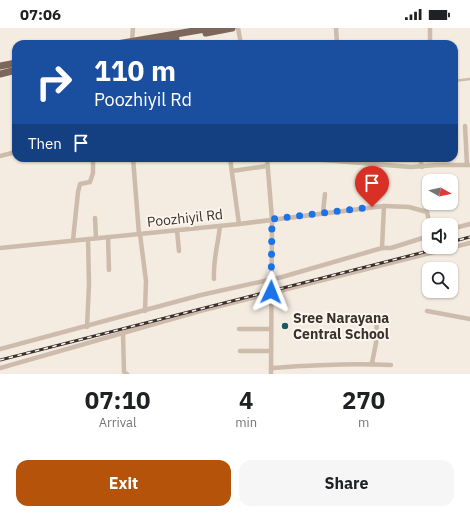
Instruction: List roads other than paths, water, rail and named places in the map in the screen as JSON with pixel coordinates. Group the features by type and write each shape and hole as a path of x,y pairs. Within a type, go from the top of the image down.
{"main road":[{"path":"138,40 211,28"},
{"path":"170,40 232,28"},
{"path":"0,66 12,64"},
{"path":"0,74 12,71"}],"street":[{"path":"132,40 133,28"},
{"path":"238,28 240,40"},
{"path":"336,28 337,40"},
{"path":"430,28 430,40"},
{"path":"354,162 422,167 437,165 468,165 465,126"},
{"path":"0,156 12,153"},
{"path":"73,240 80,184 90,182 93,176 93,162"},
{"path":"133,162 139,234 146,281 145,311"},
{"path":"231,162 238,224"},
{"path":"267,162 272,219 270,294 271,374"},
{"path":"421,162 422,167"},
{"path":"232,170 267,166"},
{"path":"323,212 325,194"},
{"path":"382,248 384,206"},
{"name":"Poozhiyil Rd","path":"0,248 220,226 323,212 384,206 408,207 427,212 428,218"},
{"path":"95,218 96,238"},
{"path":"458,227 470,224"},
{"path":"214,279 214,255 218,245 220,226"},
{"path":"177,230 179,251"},
{"path":"108,237 109,270"},
{"path":"0,349 271,279 382,248 391,248 422,238"},
{"path":"87,327 90,277 88,239"},
{"path":"0,368 200,311 470,243"},
{"path":"427,311 470,319"},
{"path":"372,363 376,343 377,316"},
{"path":"239,329 271,329"},
{"path":"123,333 124,372 127,374"},
{"path":"240,351 271,351"},
{"path":"271,366 273,368 324,364 372,363 391,365"}],"lane":[{"path":"458,80 470,79"}],"railway":[{"path":"458,240 470,237"},
{"path":"0,360 422,253"}],"place":[{"name":"Sree Narayana Central School","path":"285,326"}]}
